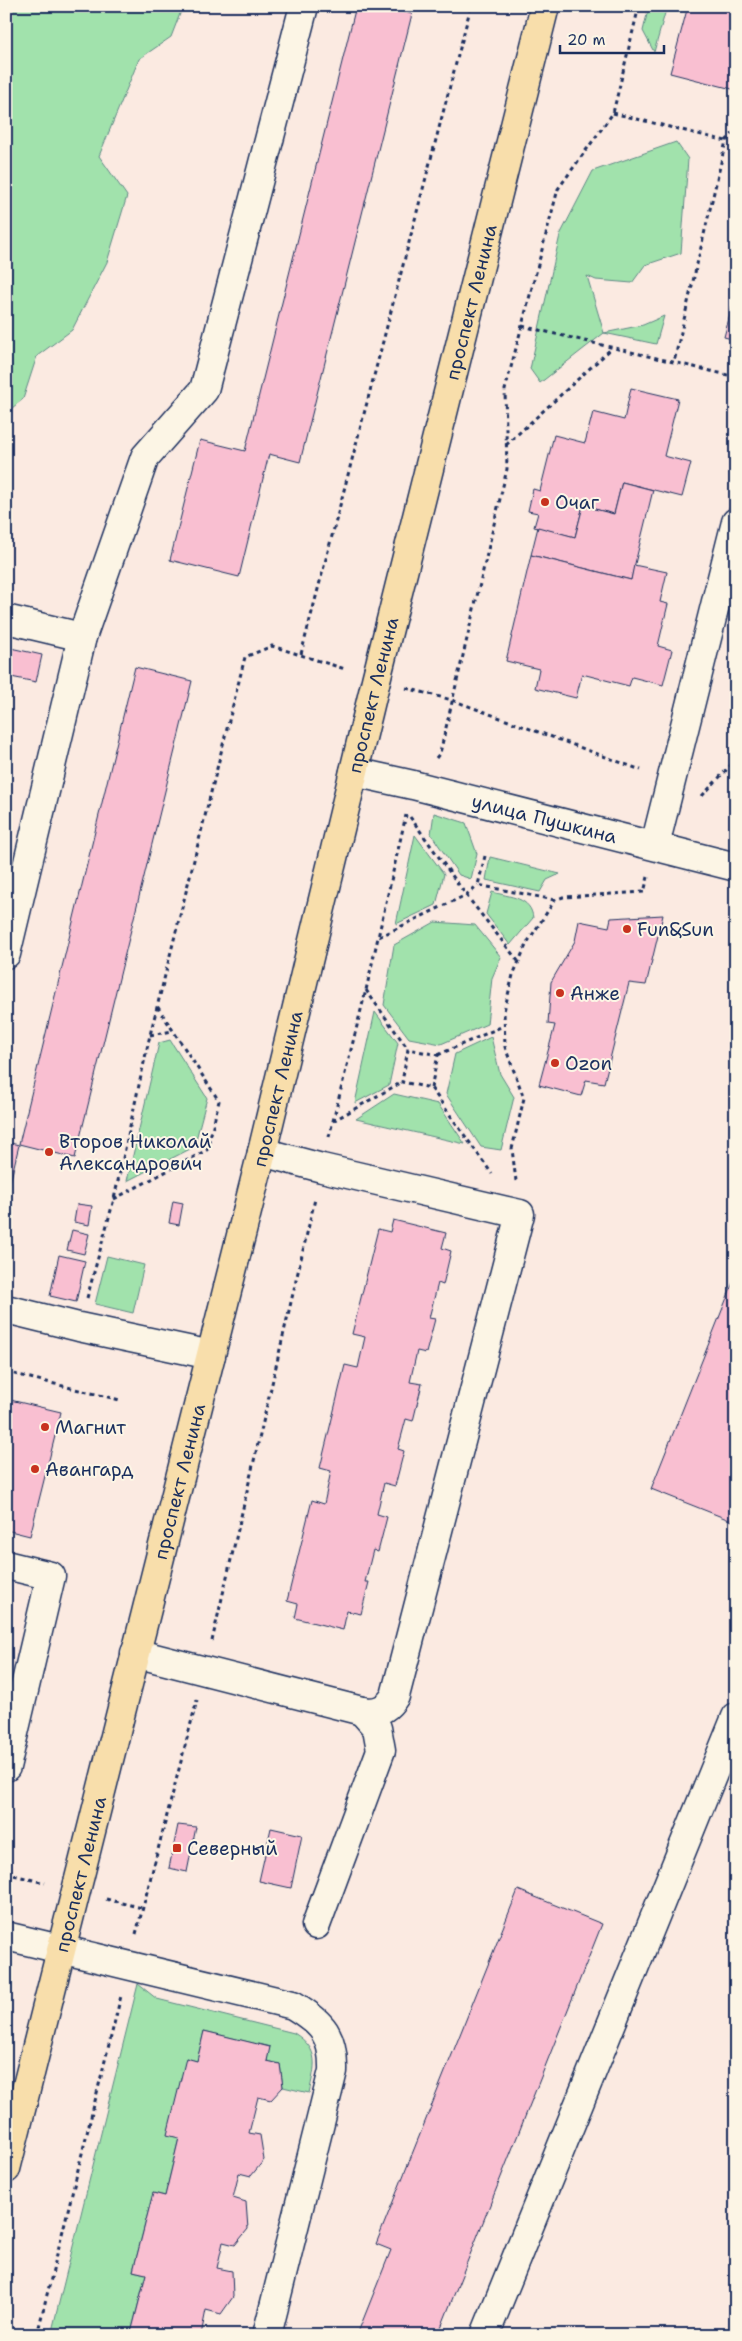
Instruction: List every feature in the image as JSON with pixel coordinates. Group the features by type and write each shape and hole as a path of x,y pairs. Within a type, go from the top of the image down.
{"main road":[{"name":"проспект Ленина","path":"6,2169 262,1152 376,680 545,6"}],"street":[{"path":"6,954 82,637 145,457 204,390 304,6"},
{"path":"655,846 736,522"},
{"path":"6,619 82,637"},
{"name":"улица Пушкина","path":"354,772 413,785 736,867"},
{"path":"135,1653 372,1713 390,1704 395,1696 520,1214 322,1168 262,1152"},
{"path":"6,1309 80,1328 211,1355"},
{"path":"6,1565 51,1576 6,1766"},
{"path":"316,1925 381,1750 378,1728 362,1711"},
{"path":"485,2335 727,1762 736,1717"},
{"path":"6,1936 293,2005 308,2013 327,2036 333,2051 333,2071 267,2335"}],"path":[{"path":"301,654 471,6"},
{"path":"413,785 440,753 507,469 505,390 558,189 613,114 639,6"},
{"path":"613,114 726,141"},
{"path":"674,362 726,141 736,130"},
{"path":"522,326 736,377"},
{"path":"506,445 613,348"},
{"path":"80,1328 102,1234 114,1199 150,1035 244,658 272,646 301,654 376,680 452,700 671,781 702,795"},
{"path":"696,802 732,764 736,763"},
{"path":"37,2335 128,1965 205,1672 333,1121 379,937 407,813 466,895 518,961"},
{"path":"478,885 555,900 563,897 644,892 655,846"},
{"path":"379,937 466,895 478,885 485,856"},
{"path":"520,1214 512,1149 524,1098 505,1047 503,1026 508,992 518,961 538,924 555,900"},
{"path":"366,990 408,1049 438,1055 503,1026"},
{"path":"114,1199 207,1150 218,1101 157,1006"},
{"path":"150,1035 173,1031"},
{"path":"402,1082 408,1049"},
{"path":"431,1088 438,1055"},
{"path":"333,1121 402,1082 431,1088 520,1214"},
{"path":"6,1372 120,1400"}],"green space":[{"path":"6,6 183,6 171,37 139,59 99,156 127,196 107,262 72,330 37,356 23,399 6,413"},
{"path":"649,6 667,6 654,52 643,31"},
{"path":"676,142 688,159 681,253 645,265 632,283 596,280 587,276 604,333 540,383 530,369 560,235 593,171"},
{"path":"664,316 656,344 604,333 643,325"},
{"path":"434,813 466,823 477,854 471,879 459,875 431,834"},
{"path":"415,835 444,874 436,905 396,924"},
{"path":"490,857 560,874 547,880 540,892 486,880"},
{"path":"492,892 518,899 524,902 531,911 533,918 510,945 486,914"},
{"path":"435,922 475,925 501,957 492,978 487,1024 441,1044 409,1038 384,1005 394,945"},
{"path":"375,1012 398,1043 389,1085 355,1103"},
{"path":"491,1037 500,1074 514,1097 501,1150 481,1147 446,1094 455,1054"},
{"path":"170,1040 207,1098 194,1147 127,1181 159,1043"},
{"path":"394,1094 438,1104 465,1144 356,1119"},
{"path":"107,1256 144,1265 133,1313 95,1304"},
{"path":"138,1984 157,1999 294,2033 309,2046 314,2059 309,2093 283,2087 280,2064 267,2061 269,2047 204,2031 197,2061 186,2058 179,2138 165,2196 153,2193 133,2271 146,2274 131,2333 122,2330 120,2335 51,2335"}],"building":[{"path":"356,6 382,6 412,14 300,462 269,454 239,577 170,560 200,440 245,451"},
{"path":"688,6 736,6 736,90 670,73"},
{"path":"736,292 736,340 724,337"},
{"path":"631,388 678,399 664,456 691,463 682,497 622,482 614,514 583,506 575,537 534,527 538,513 528,511 533,489 540,491 554,435 585,443 593,412 624,420"},
{"path":"622,482 653,490 631,580 531,555 538,527 575,537 583,506 614,514"},
{"path":"531,555 631,580 634,565 667,572 660,602 668,604 658,646 672,650 663,685 632,677 629,686 582,674 576,698 535,688 539,669 506,661"},
{"path":"6,647 42,655 36,682 6,676"},
{"path":"135,667 192,681 75,1158 19,1144"},
{"path":"663,915 646,985 629,983 604,1083 586,1080 581,1096 539,1085 555,1025 548,1024 551,982 575,941 579,921 609,927 611,918"},
{"path":"6,1142 19,1145 6,1200"},
{"path":"173,1201 183,1203 179,1225 169,1223"},
{"path":"77,1204 92,1206 89,1225 74,1222"},
{"path":"393,1220 446,1233 442,1248 451,1251 443,1285 438,1283 429,1318 435,1319 426,1353 417,1351 410,1382 422,1384 413,1421 406,1419 398,1449 404,1451 395,1486 384,1483 377,1514 387,1517 378,1552 373,1550 365,1582 369,1582 361,1614 347,1611 343,1630 295,1618 298,1604 287,1601 312,1500 324,1504 331,1471 320,1468 345,1365 358,1368 365,1337 352,1334 378,1229 390,1232"},
{"path":"72,1230 89,1234 84,1254 67,1250"},
{"path":"59,1255 85,1261 76,1302 50,1296"},
{"path":"736,1275 736,1511 732,1521 651,1489"},
{"path":"6,1399 61,1412 30,1536 6,1530"},
{"path":"178,1825 196,1827 187,1872 169,1868"},
{"path":"271,1828 302,1835 291,1888 259,1881"},
{"path":"518,1890 602,1924 438,2335 357,2335 391,2250 376,2244"},
{"path":"204,2031 270,2047 267,2061 280,2064 283,2087 271,2100 258,2097 249,2133 260,2135 264,2160 251,2176 239,2173 233,2198 246,2202 248,2229 235,2245 223,2242 217,2268 232,2271 233,2297 221,2314 206,2310 201,2335 120,2335 121,2330 131,2333 146,2274 133,2271 153,2193 165,2196 179,2138 167,2135 186,2058 197,2061"}],"place":[{"name":"Очаг","path":"545,502"},
{"name":"Fun&Sun","path":"627,929"},
{"name":"Анже","path":"560,993"},
{"name":"Ozon","path":"555,1063"},
{"name":"Второв Николай Александрович","path":"49,1152"},
{"name":"Магнит","path":"45,1427"},
{"name":"Авангард","path":"35,1469"},
{"name":"Северный","path":"177,1848"}]}
